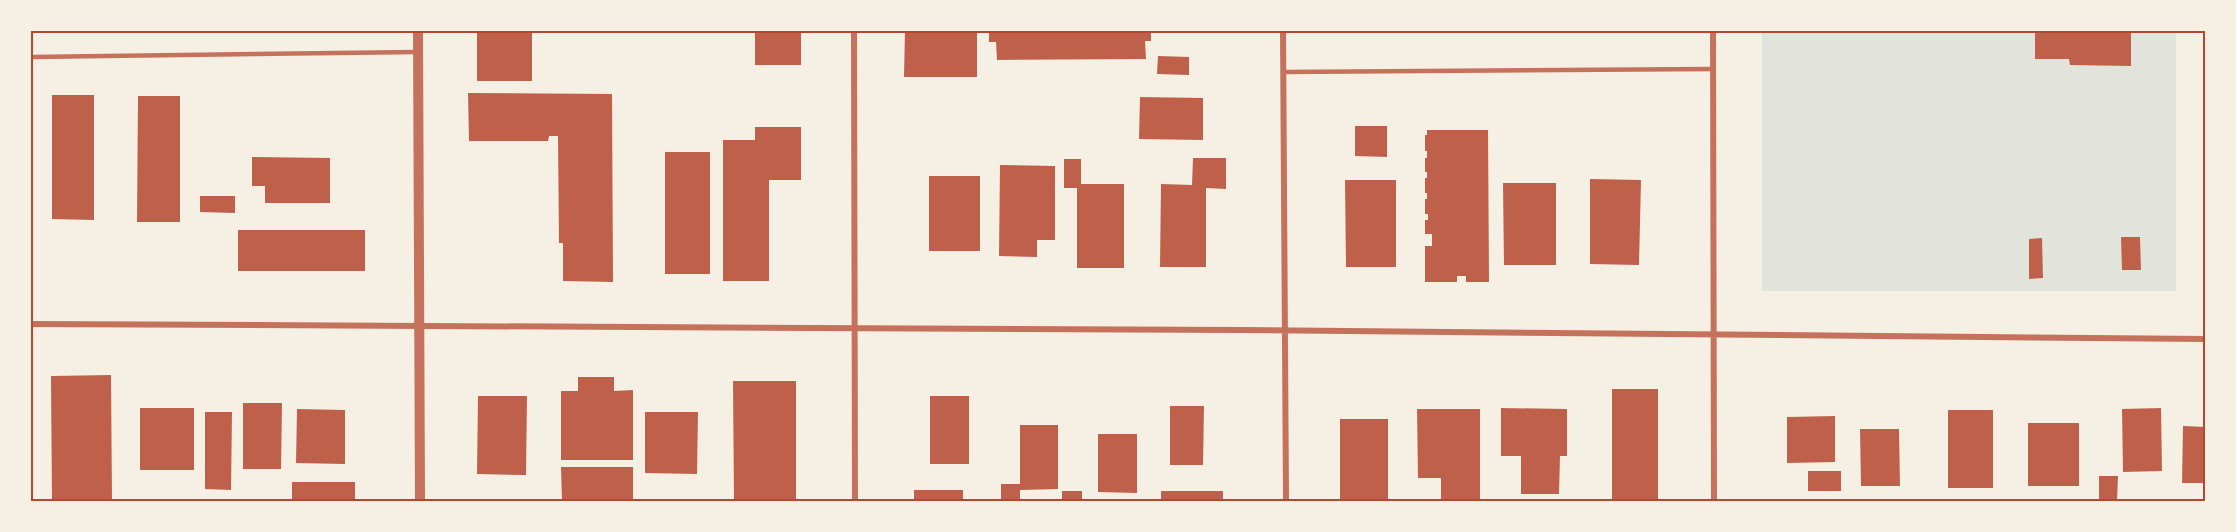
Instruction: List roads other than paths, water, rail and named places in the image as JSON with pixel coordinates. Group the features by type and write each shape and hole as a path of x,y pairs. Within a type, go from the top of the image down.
{"street":[{"path":"418,30 420,502"},
{"path":"854,30 855,502"},
{"path":"1284,30 1286,502"},
{"path":"1713,30 1714,502"},
{"path":"30,324 2206,338"}],"lane":[{"path":"30,57 418,52"},
{"path":"1284,72 1713,69"}]}
